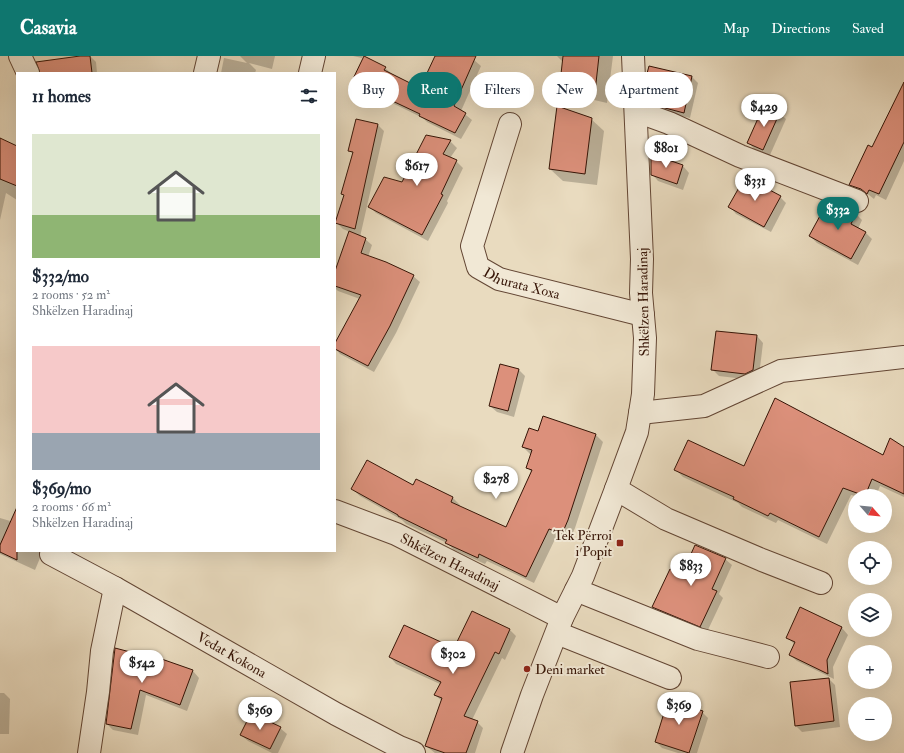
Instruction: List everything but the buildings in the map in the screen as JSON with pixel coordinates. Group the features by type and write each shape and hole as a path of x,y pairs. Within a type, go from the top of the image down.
{"street":[{"path":"20,56 28,72"},
{"path":"205,72 209,56"},
{"path":"310,72 314,56"},
{"name":"Shkëlzen Haradinaj","path":"512,753 532,695 559,626 583,576 637,432 643,394 645,338 641,293 642,259 633,56"},
{"path":"636,111 669,123 740,156 857,201"},
{"name":"Dhurata Xoxa","path":"510,124 472,246 478,267 499,279 643,315"},
{"path":"640,413 704,406 781,371 904,357"},
{"path":"616,489 666,519 762,560 822,583"},
{"name":"Shkëlzen Haradinaj","path":"336,511 396,534 559,626"},
{"name":"Vedat Kokona","path":"51,554 115,588 336,714 399,747 414,753"},
{"path":"89,753 98,692 102,650 115,588"},
{"path":"576,590 698,639 768,657"},
{"path":"559,626 670,678"}],"place":[{"name":"Tek Përroi i Popit","path":"620,543"},
{"name":"Deni market","path":"527,669"}]}
